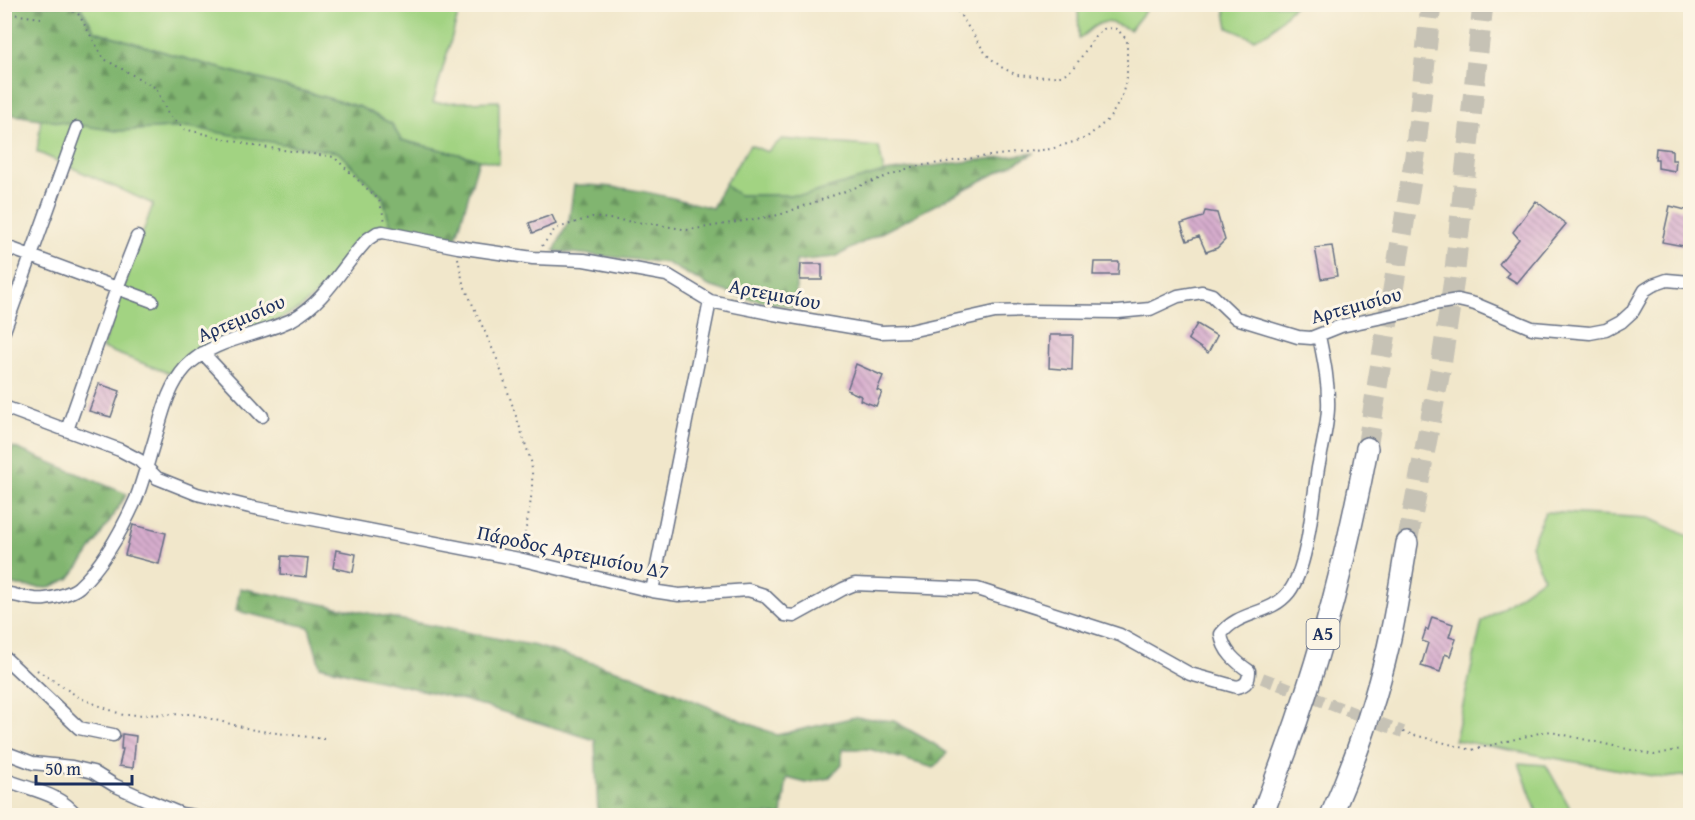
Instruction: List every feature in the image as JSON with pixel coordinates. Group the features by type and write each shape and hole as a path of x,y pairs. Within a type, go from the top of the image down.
{"highway":[{"name":"Α5","path":"1262,816 1286,751 1318,649 1352,525 1367,448"},
{"path":"1331,816 1357,752 1375,693 1392,631 1407,543"}],"street":[{"path":"4,332 76,128"},
{"name":"Αρτεμισίου","path":"4,593 43,600 78,588 106,554 136,498 168,398 176,381 188,365 219,344 280,325 309,309 368,239 377,233 388,232 458,247 533,258 584,260 666,275 678,280 710,301 881,332 910,331 994,312 1030,310 1118,312 1150,309 1178,296 1202,292 1212,295 1229,313 1246,321 1298,337 1311,338 1341,326 1458,300 1475,304 1532,328 1590,333 1606,330 1622,322 1633,311 1645,291 1653,285 1667,280 1690,282"},
{"path":"67,430 137,237"},
{"path":"4,246 152,301"},
{"path":"652,591 710,301"},
{"path":"1262,678 1249,671 1226,651 1221,634 1237,619 1270,608 1282,600 1291,590 1299,573 1305,550 1328,410 1325,365 1318,336"},
{"path":"203,353 262,416"},
{"name":"Πάροδος Αρτεμισίου Δ7","path":"4,407 120,450 139,460 157,478 197,494 222,500 519,559 652,591 679,595 748,590 764,595 785,615 794,616 855,584 977,589 1120,635 1190,674 1237,687 1246,683 1249,679 1249,671"},
{"path":"4,657 79,728 113,735"},
{"path":"4,752 33,763 72,767 93,772 114,786 181,814 194,816"},
{"path":"4,779 48,793 73,811 76,816"}],"path":[{"path":"63,4 79,15 104,59 156,88 168,114 184,129 255,146 334,157 379,200 388,232"},
{"path":"533,258 555,229 592,217 689,230 780,214 912,167 1051,149 1086,138 1109,119 1121,99 1127,77 1126,40 1118,29 1105,27 1095,36 1074,68 1061,75 1037,77 1017,75 1001,67 986,54 953,4"},
{"path":"4,13 41,18"},
{"path":"458,247 458,265 463,283 497,358 531,461 532,491 519,559"},
{"path":"31,666 80,699 123,715 192,714 254,730 324,739"},
{"path":"1403,732 1472,750 1547,731 1654,754 1690,747"}],"green space":[{"path":"1078,4 1150,5 1130,30 1103,22 1079,39"},
{"path":"1224,4 1295,5 1269,32 1254,39 1228,28"},
{"path":"5,5 79,5 95,31 360,107 392,124 401,140 479,159 456,239 394,230 383,197 338,152 188,127 117,131 8,114 5,110"},
{"path":"79,5 461,5 433,103 499,101 499,164 401,140 392,124 360,107 95,31"},
{"path":"41,118 117,131 188,127 338,152 383,197 394,230 381,229 318,293 299,309 174,375 102,348 153,204 37,152"},
{"path":"782,139 879,147 884,172 806,195 739,195 724,185 750,145 767,152"},
{"path":"1035,153 835,257 796,261 796,308 745,298 709,286 667,263 554,251 569,220 574,185 609,186 661,195 712,208 724,185 739,195 806,195 884,172"},
{"path":"13,447 127,494 87,556 69,579 48,588 5,583 5,463"},
{"path":"1545,512 1649,518 1690,537 1690,775 1664,778 1455,740 1482,622 1543,578 1531,545"},
{"path":"240,588 536,646 629,674 777,735 855,717 894,721 947,753 934,768 869,749 842,749 842,764 829,778 806,783 787,778 782,815 598,815 595,740 464,700 320,666 309,627 236,611"},
{"path":"1519,763 1546,765 1574,815 1538,815"}],"building":[{"path":"1656,148 1672,150 1672,160 1676,160 1675,171 1658,168 1658,159 1655,159"},
{"path":"1536,201 1566,224 1517,283 1506,276 1509,273 1499,264 1519,239 1513,232"},
{"path":"1670,206 1690,211 1689,247 1662,242"},
{"path":"1205,211 1217,213 1225,240 1217,248 1206,252 1199,236 1187,241 1181,224 1203,217"},
{"path":"552,215 556,224 533,233 529,223"},
{"path":"1332,246 1337,276 1321,279 1315,248"},
{"path":"1094,262 1119,262 1118,275 1093,275"},
{"path":"801,264 822,264 822,280 800,280"},
{"path":"1197,324 1217,336 1208,353 1188,339"},
{"path":"1050,335 1073,335 1072,370 1049,368"},
{"path":"856,364 883,376 877,390 882,392 876,406 860,400 861,396 847,390"},
{"path":"99,384 120,391 111,417 89,411"},
{"path":"133,525 166,533 159,564 125,555"},
{"path":"336,550 356,554 353,572 333,568"},
{"path":"282,556 308,558 306,577 281,574"},
{"path":"1432,617 1453,624 1449,637 1456,639 1450,656 1445,654 1440,672 1421,666 1428,643 1422,641"},
{"path":"122,734 136,736 133,768 119,766 123,749 121,749"}],"tunnel":[{"path":"1367,448 1415,156 1431,4"},
{"path":"1407,543 1441,366 1454,279 1483,4"},
{"path":"1262,678 1403,732"}]}
